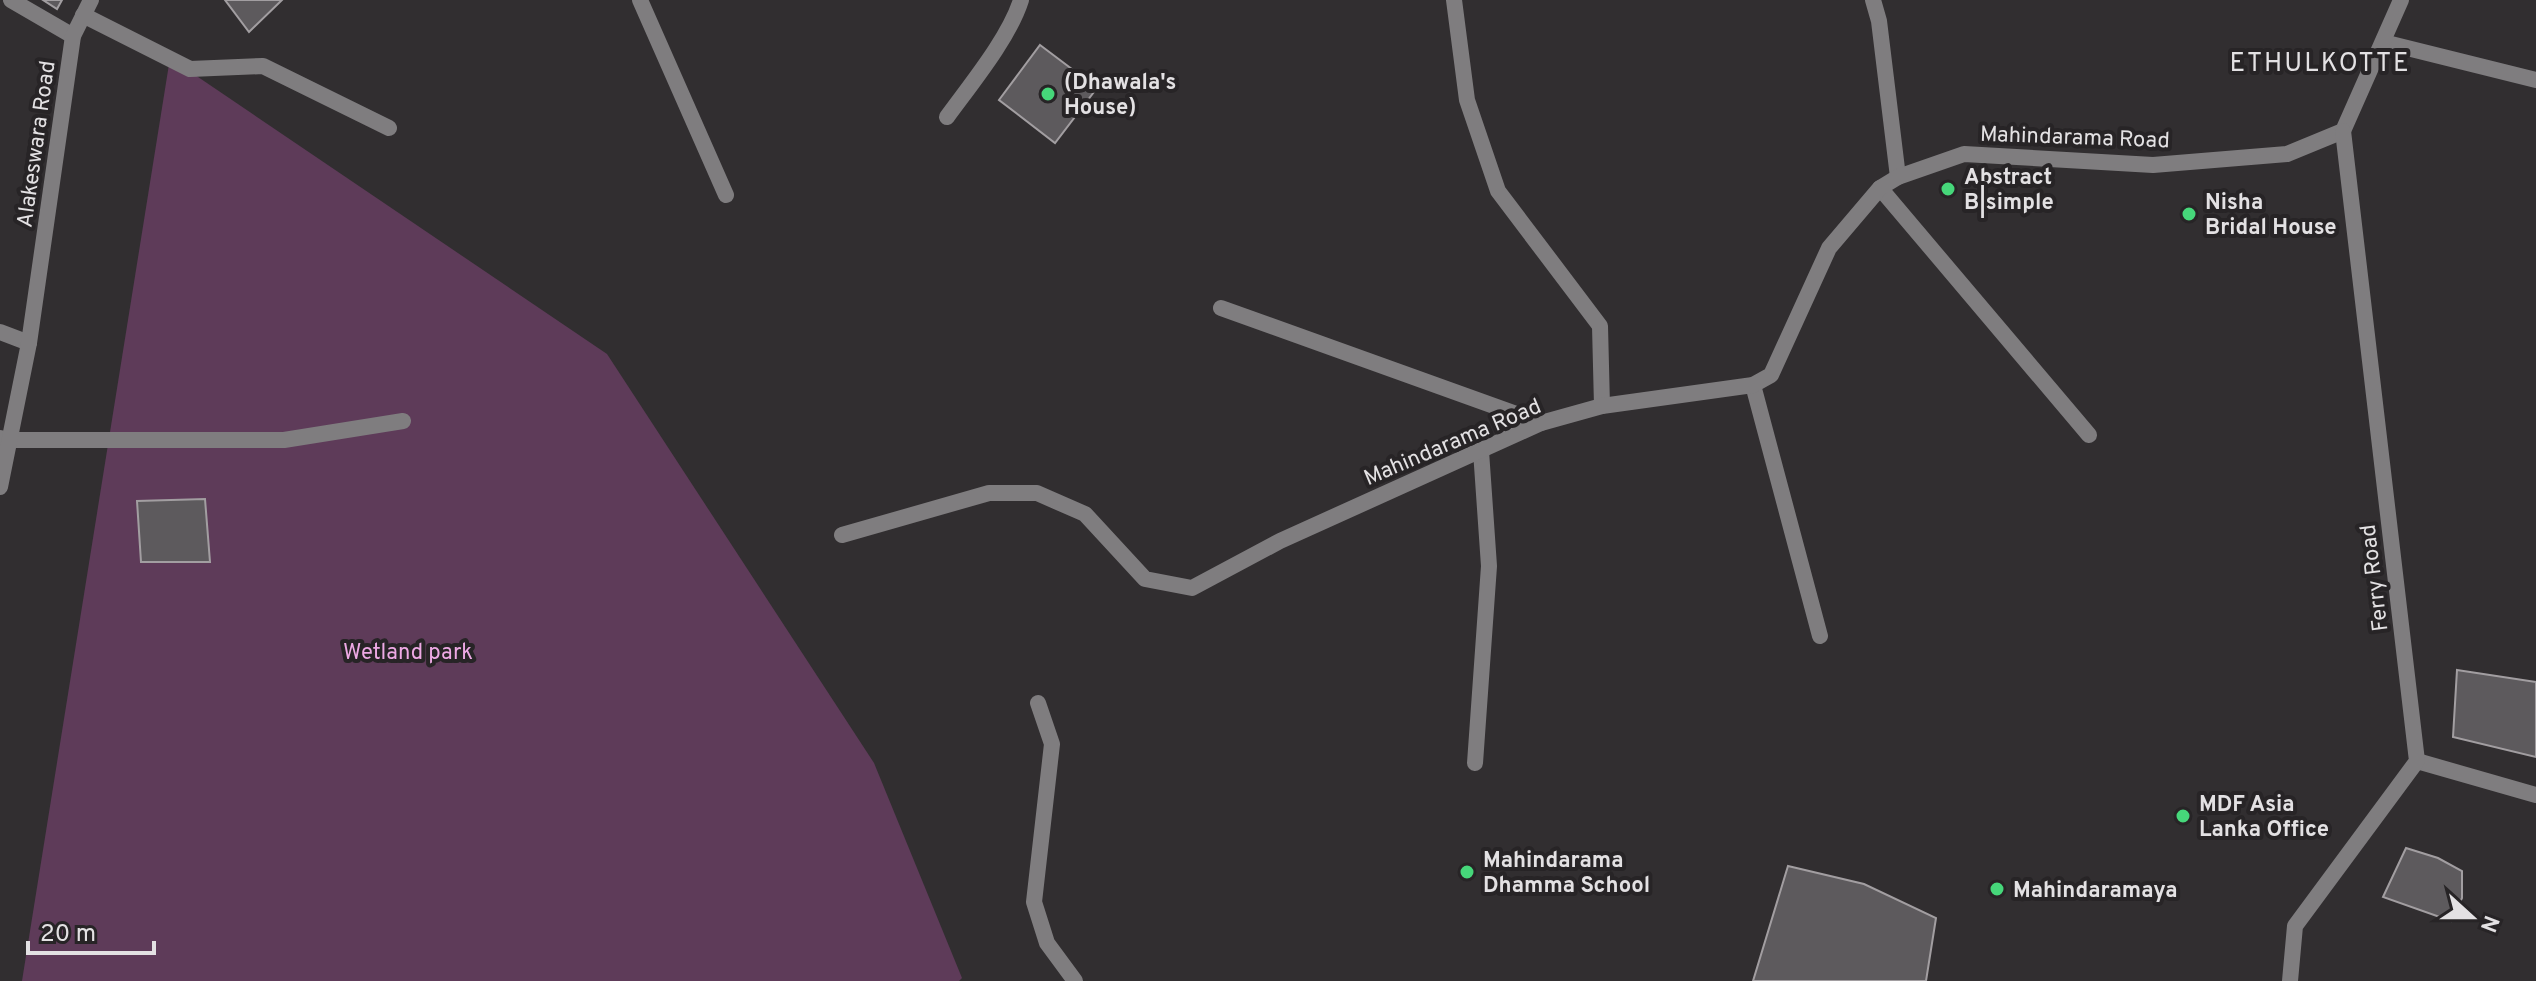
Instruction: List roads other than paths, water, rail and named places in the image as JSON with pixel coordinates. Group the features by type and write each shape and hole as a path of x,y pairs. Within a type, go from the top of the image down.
{"street":[{"path":"11,0 73,36"},
{"path":"640,0 726,195"},
{"path":"947,117 986,62 1021,0"},
{"path":"1454,0 1467,100 1498,191 1600,326 1602,406"},
{"path":"1873,0 1879,21 1898,177"},
{"path":"2343,131 2401,0"},
{"path":"87,7 190,69 263,66 389,128"},
{"name":"Alakeswara Road","path":"0,487 4,439 29,343 73,36 87,7"},
{"path":"2383,42 2536,80"},
{"name":"Mahindarama Road","path":"842,535 989,493 1037,493 1085,514 1145,579 1192,588 1280,541 1541,423 1602,406 1753,385 1771,375 1829,248 1880,188 1898,177 1964,154 2153,165 2287,154 2343,131"},
{"name":"Ferry Road","path":"2343,131 2417,761"},
{"path":"1880,188 2089,435"},
{"path":"1221,308 1541,423"},
{"path":"0,332 29,343"},
{"path":"1753,385 1820,636"},
{"path":"4,439 284,440 403,421"},
{"path":"1475,763 1489,566 1481,451"},
{"path":"1038,703 1052,744 1034,902 1047,943 1075,981"},
{"path":"2290,981 2295,926 2417,761 2536,795"}],"place":[{"name":"(Dhawala's House)","path":"1048,94"},
{"name":"Abstract B|simple","path":"1948,189"},
{"name":"Nisha Bridal House","path":"2189,214"},
{"name":"MDF Asia Lanka Office","path":"2183,816"},
{"name":"Mahindarama Dhamma School","path":"1467,872"},
{"name":"Mahindaramaya","path":"1997,889"}],"district":[{"name":"ETHULKOTTE","path":"2320,62"}],"park label":[{"name":"Wetland park","path":"408,651"}]}
